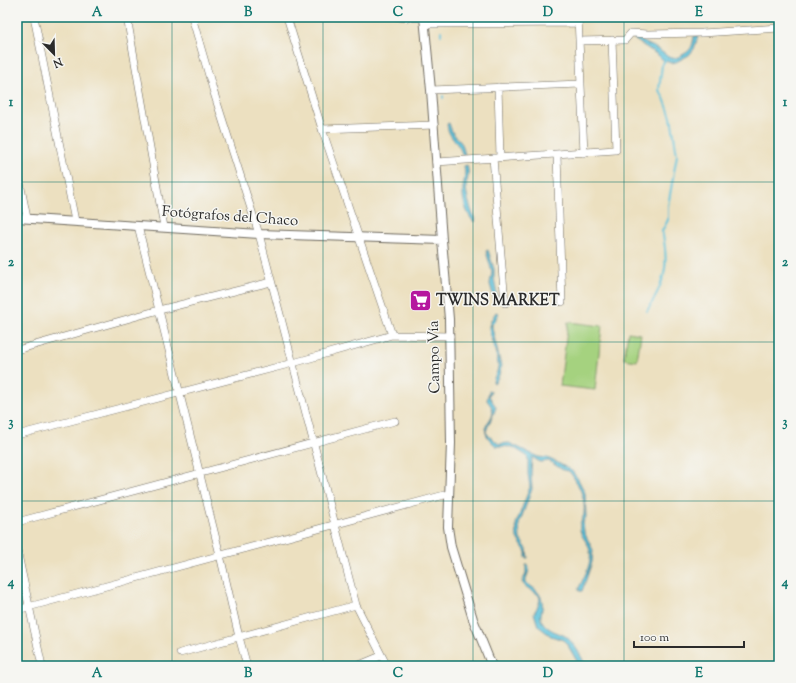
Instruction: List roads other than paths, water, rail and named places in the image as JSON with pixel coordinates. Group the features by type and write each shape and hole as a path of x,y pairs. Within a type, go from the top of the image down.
{"street":[{"path":"34,17 75,222"},
{"path":"126,17 164,227"},
{"path":"192,17 212,87 259,234 356,605 387,666"},
{"path":"287,17 322,129 392,334"},
{"path":"398,17 424,20 578,20 584,153"},
{"name":"Campo Vía","path":"424,20 434,126 450,336 451,443 448,527 451,548 473,619 492,666"},
{"path":"579,41 625,40 634,33 702,34 779,28"},
{"path":"436,162 616,150 612,40"},
{"path":"431,90 581,84"},
{"path":"498,87 497,158 505,303"},
{"path":"322,129 434,126"},
{"path":"557,155 562,302"},
{"path":"17,168 27,218"},
{"name":"Fotógrafos del Chaco","path":"17,218 259,234 442,240"},
{"path":"138,226 220,555 238,637 247,666"},
{"path":"17,350 159,310 271,282"},
{"path":"17,435 293,363 392,334 450,336"},
{"path":"17,522 395,421"},
{"path":"17,610 448,494"},
{"path":"17,550 42,666"},
{"path":"180,653 356,605"},
{"path":"357,666 381,656"}],"water":[{"path":"694,36 698,36 694,49 689,55 671,63 663,60 633,37 639,38 670,58 675,58 689,51 693,44"},
{"path":"449,123 452,132 462,144 465,155 462,155 459,147 449,133 447,124"},
{"path":"467,165 468,175 466,188 468,200 475,220 474,222 465,206 463,197 465,174 464,166"},
{"path":"488,250 494,269 498,302 495,302 490,284 492,272 486,251"},
{"path":"496,312 498,313 492,324 492,328 501,366 495,383 493,382 498,369 498,364 489,326"},
{"path":"489,391 491,391 489,396 496,407 486,432 487,424 493,413 492,407 487,400"},
{"path":"486,432 499,444 509,443 538,457 547,458 554,461 571,470 578,479 585,493 586,517 583,522 584,532 593,550 592,562 582,591 579,591 579,588 588,568 590,553 580,529 584,514 584,502 576,481 569,471 563,470 549,461 540,462 532,457 532,489 519,524 520,539 527,549 528,558 526,558 526,552 517,538 516,524 530,487 527,456 513,447 496,446 489,439"},
{"path":"526,565 528,565 529,570 526,583 541,596 542,622 549,628 568,638 580,654 585,666 580,666 563,640 551,636 538,626 534,613 540,600 539,596 522,582 526,574"}],"waterway":[{"path":"647,311 662,282 666,264 666,254 662,231 668,220 668,206 677,155 671,117 664,98 659,90 662,65 665,60"}],"place":[{"name":"TWINS MARKET","path":"420,301"}]}
